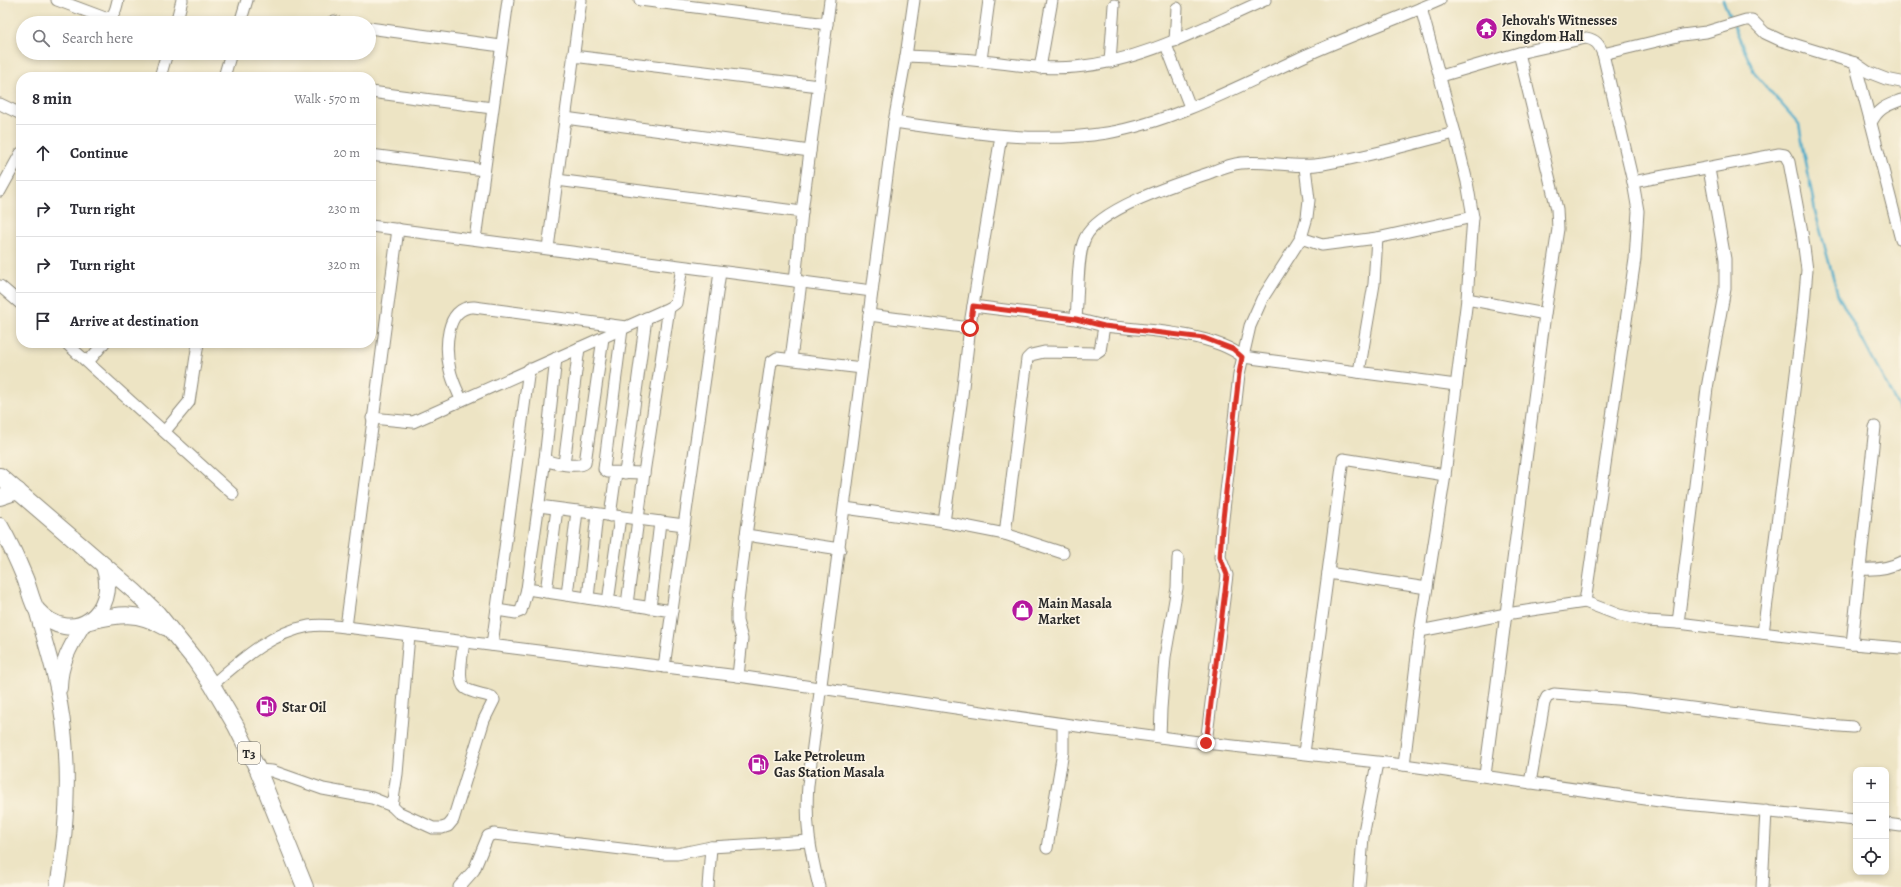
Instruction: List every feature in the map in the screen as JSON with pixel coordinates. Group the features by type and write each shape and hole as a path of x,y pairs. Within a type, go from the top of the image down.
{"highway":[{"name":"T3","path":"0,476 134,591 171,631 212,685 236,726 258,770 305,887"},
{"path":"0,497 18,491"},
{"path":"0,526 18,561 36,609"},
{"path":"86,623 100,610 105,601 108,582 104,566"},
{"name":"T3","path":"36,609 59,624 73,626 116,615 139,616 152,620 171,631"}],"main road":[{"path":"36,609 60,703"},
{"path":"57,887 67,814 67,764 60,703 60,676 66,655 86,623"}],"street":[{"path":"57,0 100,16"},
{"path":"112,16 118,0"},
{"path":"178,16 182,0"},
{"path":"242,16 247,0"},
{"path":"475,238 508,0"},
{"path":"548,248 581,0"},
{"path":"640,0 827,24"},
{"path":"791,359 798,282 802,212 830,0"},
{"path":"819,887 809,841 806,810 894,122 914,0"},
{"path":"981,60 989,0"},
{"path":"1040,68 1052,0"},
{"path":"906,56 981,60 1040,68 1075,68 1110,62 1171,43 1265,0"},
{"path":"894,122 1000,136 1047,138 1108,132 1142,124 1190,108 1352,34 1430,3 1441,76 1467,182 1473,217 1467,299 1445,475 1420,631 1404,765"},
{"path":"1110,62 1114,4"},
{"path":"1177,8 1171,43 1190,108"},
{"path":"1602,54 1640,44 1706,32 1752,20 1765,33 1780,40 1855,63 1868,72 1886,79 1901,82"},
{"path":"376,29 501,46"},
{"path":"1441,76 1519,53 1586,38 1593,40 1599,45 1602,54 1634,182 1638,211 1635,258 1585,602"},
{"path":"1484,775 1545,314 1558,229 1557,209 1519,53"},
{"path":"573,56 819,86"},
{"path":"161,72 165,60"},
{"path":"225,72 229,60"},
{"path":"1855,63 1901,237"},
{"path":"376,93 492,108"},
{"path":"1871,123 1875,114 1884,107 1901,100"},
{"path":"0,104 16,112"},
{"path":"565,118 810,151"},
{"path":"1076,319 1081,250 1083,243 1085,237 1096,224 1110,214 1178,183 1240,163 1305,167 1362,157 1455,133"},
{"path":"944,522 973,306 1000,136"},
{"path":"1634,182 1779,154 1786,156 1789,162 1802,232 1807,270 1803,316 1763,633"},
{"path":"376,156 484,170"},
{"path":"0,191 16,162"},
{"path":"1206,743 1227,575 1220,557 1239,374 1250,326 1262,298 1301,238 1307,217 1309,200 1305,167"},
{"path":"1678,623 1707,388 1725,289 1724,259 1709,168"},
{"path":"557,180 802,212"},
{"path":"1301,238 1322,245 1377,238 1473,217"},
{"path":"376,227 475,238 682,267 872,291"},
{"path":"346,626 372,418 398,229"},
{"path":"1360,372 1374,284 1377,238"},
{"path":"372,418 412,422 669,308 676,303 682,267"},
{"path":"664,667 720,272"},
{"path":"0,286 16,300"},
{"path":"1467,299 1545,314"},
{"path":"973,306 1076,319 1104,326 1204,338 1233,349 1242,357 1456,385"},
{"path":"461,399 450,371 448,354 450,326 455,316 464,308 474,307 625,328"},
{"path":"627,604 644,473 669,308"},
{"path":"869,315 970,328"},
{"path":"608,602 620,473 646,318"},
{"path":"1004,534 1027,359 1030,355 1044,352 1097,353 1100,351 1104,326"},
{"path":"625,328 604,464 606,471 620,473 644,473"},
{"path":"546,459 550,462 579,466 586,463 603,338"},
{"path":"72,348 233,494"},
{"path":"88,362 100,348"},
{"path":"165,431 189,402 197,348"},
{"path":"564,464 579,348"},
{"path":"497,610 516,613 521,611 527,589 546,459 556,358"},
{"path":"738,676 742,639 737,621 737,610 770,367 774,359 791,359 862,368"},
{"path":"492,645 529,369"},
{"path":"1852,644 1875,427"},
{"path":"1304,753 1343,459 1445,475"},
{"path":"539,506 684,525"},
{"path":"844,508 944,522 1004,534 1063,553"},
{"path":"546,592 557,509"},
{"path":"567,595 577,511"},
{"path":"588,598 597,514"},
{"path":"650,608 660,522"},
{"path":"746,535 840,549"},
{"path":"1160,737 1160,709 1165,657 1177,588 1178,558"},
{"path":"1860,569 1873,570 1891,567 1901,562"},
{"path":"1328,573 1427,588"},
{"path":"527,589 672,611"},
{"path":"1420,631 1506,614 1585,602 1619,615 1647,621 1678,623 1852,644 1901,648"},
{"path":"212,685 263,644 286,632 309,626 346,626 738,676 821,690 1206,743 1304,753 1484,775 1530,783 1674,803 1853,820"},
{"path":"392,806 397,774 409,635"},
{"path":"258,770 272,771 323,790 372,798 392,806 398,812 433,828 448,826 453,820 484,720 494,700 492,697 467,689 461,683 460,677 464,642"},
{"path":"1530,783 1544,703 1547,697 1554,694 1629,700 1853,727"},
{"path":"1047,848 1063,752 1064,724"},
{"path":"1359,887 1364,837 1377,762"},
{"path":"1762,887 1766,812"},
{"path":"1889,824 1901,826"},
{"path":"459,887 474,870 488,836 494,834 664,854 677,854 711,847 809,841"},
{"path":"708,887 711,847"}],"waterway":[{"path":"1723,0 1732,22"},
{"path":"1734,26 1755,74 1799,124 1815,211 1838,295 1901,412"}],"place":[{"name":"Jehovah's Witnesses Kingdom Hall","path":"1487,28"},
{"name":"Main Masala Market","path":"1023,611"},
{"name":"Star Oil","path":"266,707"},
{"name":"Lake Petroleum Gas Station Masala","path":"758,764"}],"route":[{"path":"970,328 973,306 1052,315 1104,326 1204,338 1233,349 1242,357 1220,557 1227,575 1206,743"}]}
